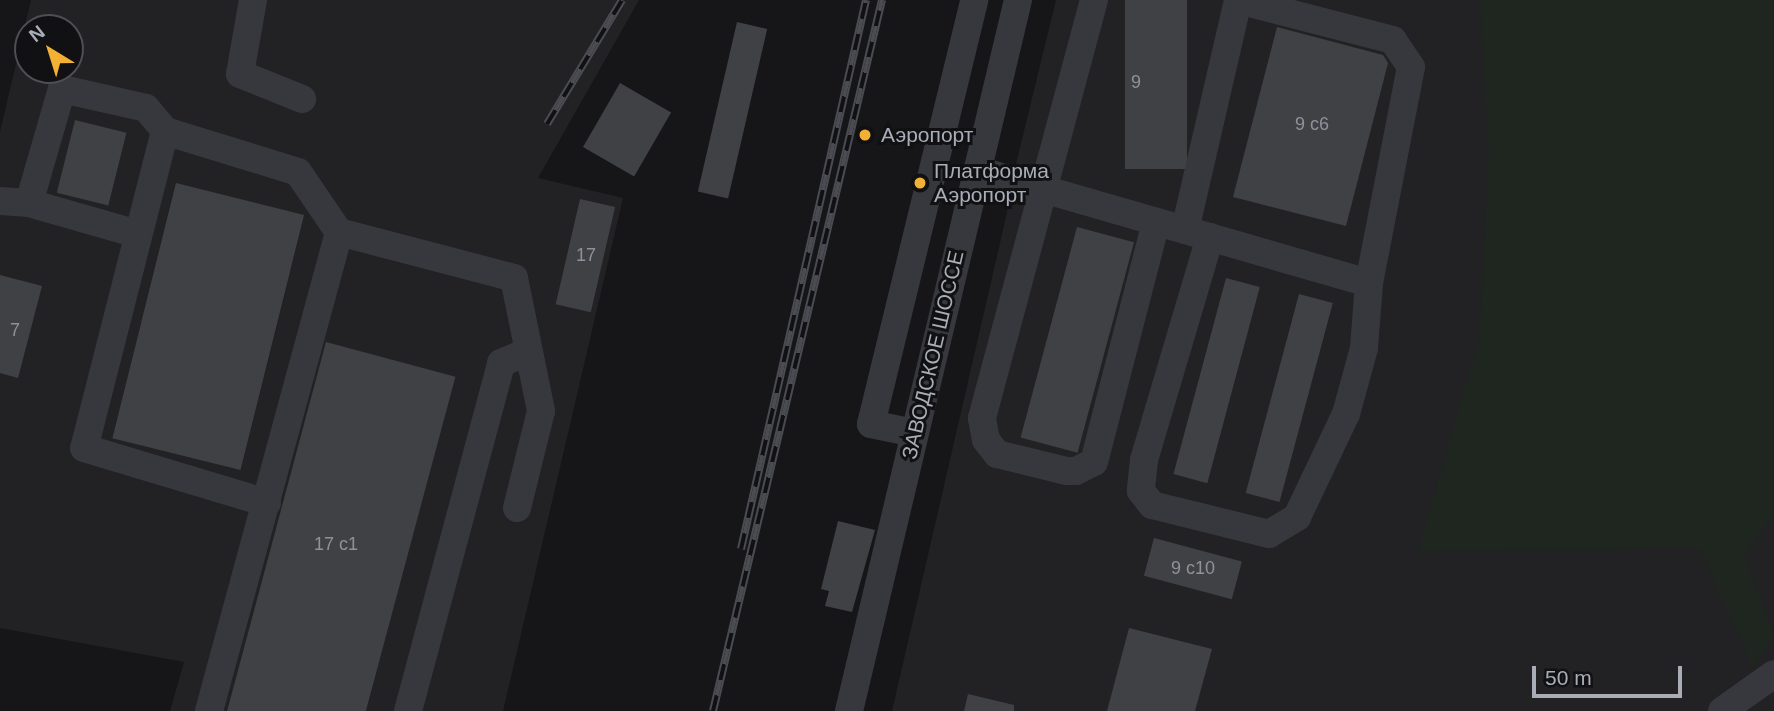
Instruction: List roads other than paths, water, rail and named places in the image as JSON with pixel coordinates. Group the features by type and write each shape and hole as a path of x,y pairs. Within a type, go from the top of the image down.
{"street":[{"path":"253,0 240,74 302,99"},
{"path":"914,433 871,424 974,0"},
{"name":"ЗАВОДСКОЕ ШОССЕ","path":"849,711 1018,0"},
{"path":"1094,0 982,418 986,440 997,454 1067,471 1094,462 1156,222"},
{"path":"1238,0 1393,40 1411,67 1368,283 1364,348 1346,414 1297,517 1280,530 1255,533 1152,505 1141,491 1144,460 1198,233 1238,0"},
{"path":"29,203 62,89 146,108 165,131 298,172 339,232 514,278 541,411 517,508"},
{"path":"165,131 84,448 267,503"},
{"path":"977,170 1368,283"},
{"path":"0,201 29,203 138,234"},
{"path":"209,711 339,232"},
{"path":"408,711 501,363 529,351"},
{"path":"1722,711 1774,674"}],"railway":[{"path":"547,124 622,0"},
{"path":"741,549 866,0"},
{"path":"713,711 882,0"}],"place":[{"name":"Аэропорт","path":"865,135"},
{"name":"Платформа Аэропорт","path":"920,183"}]}
